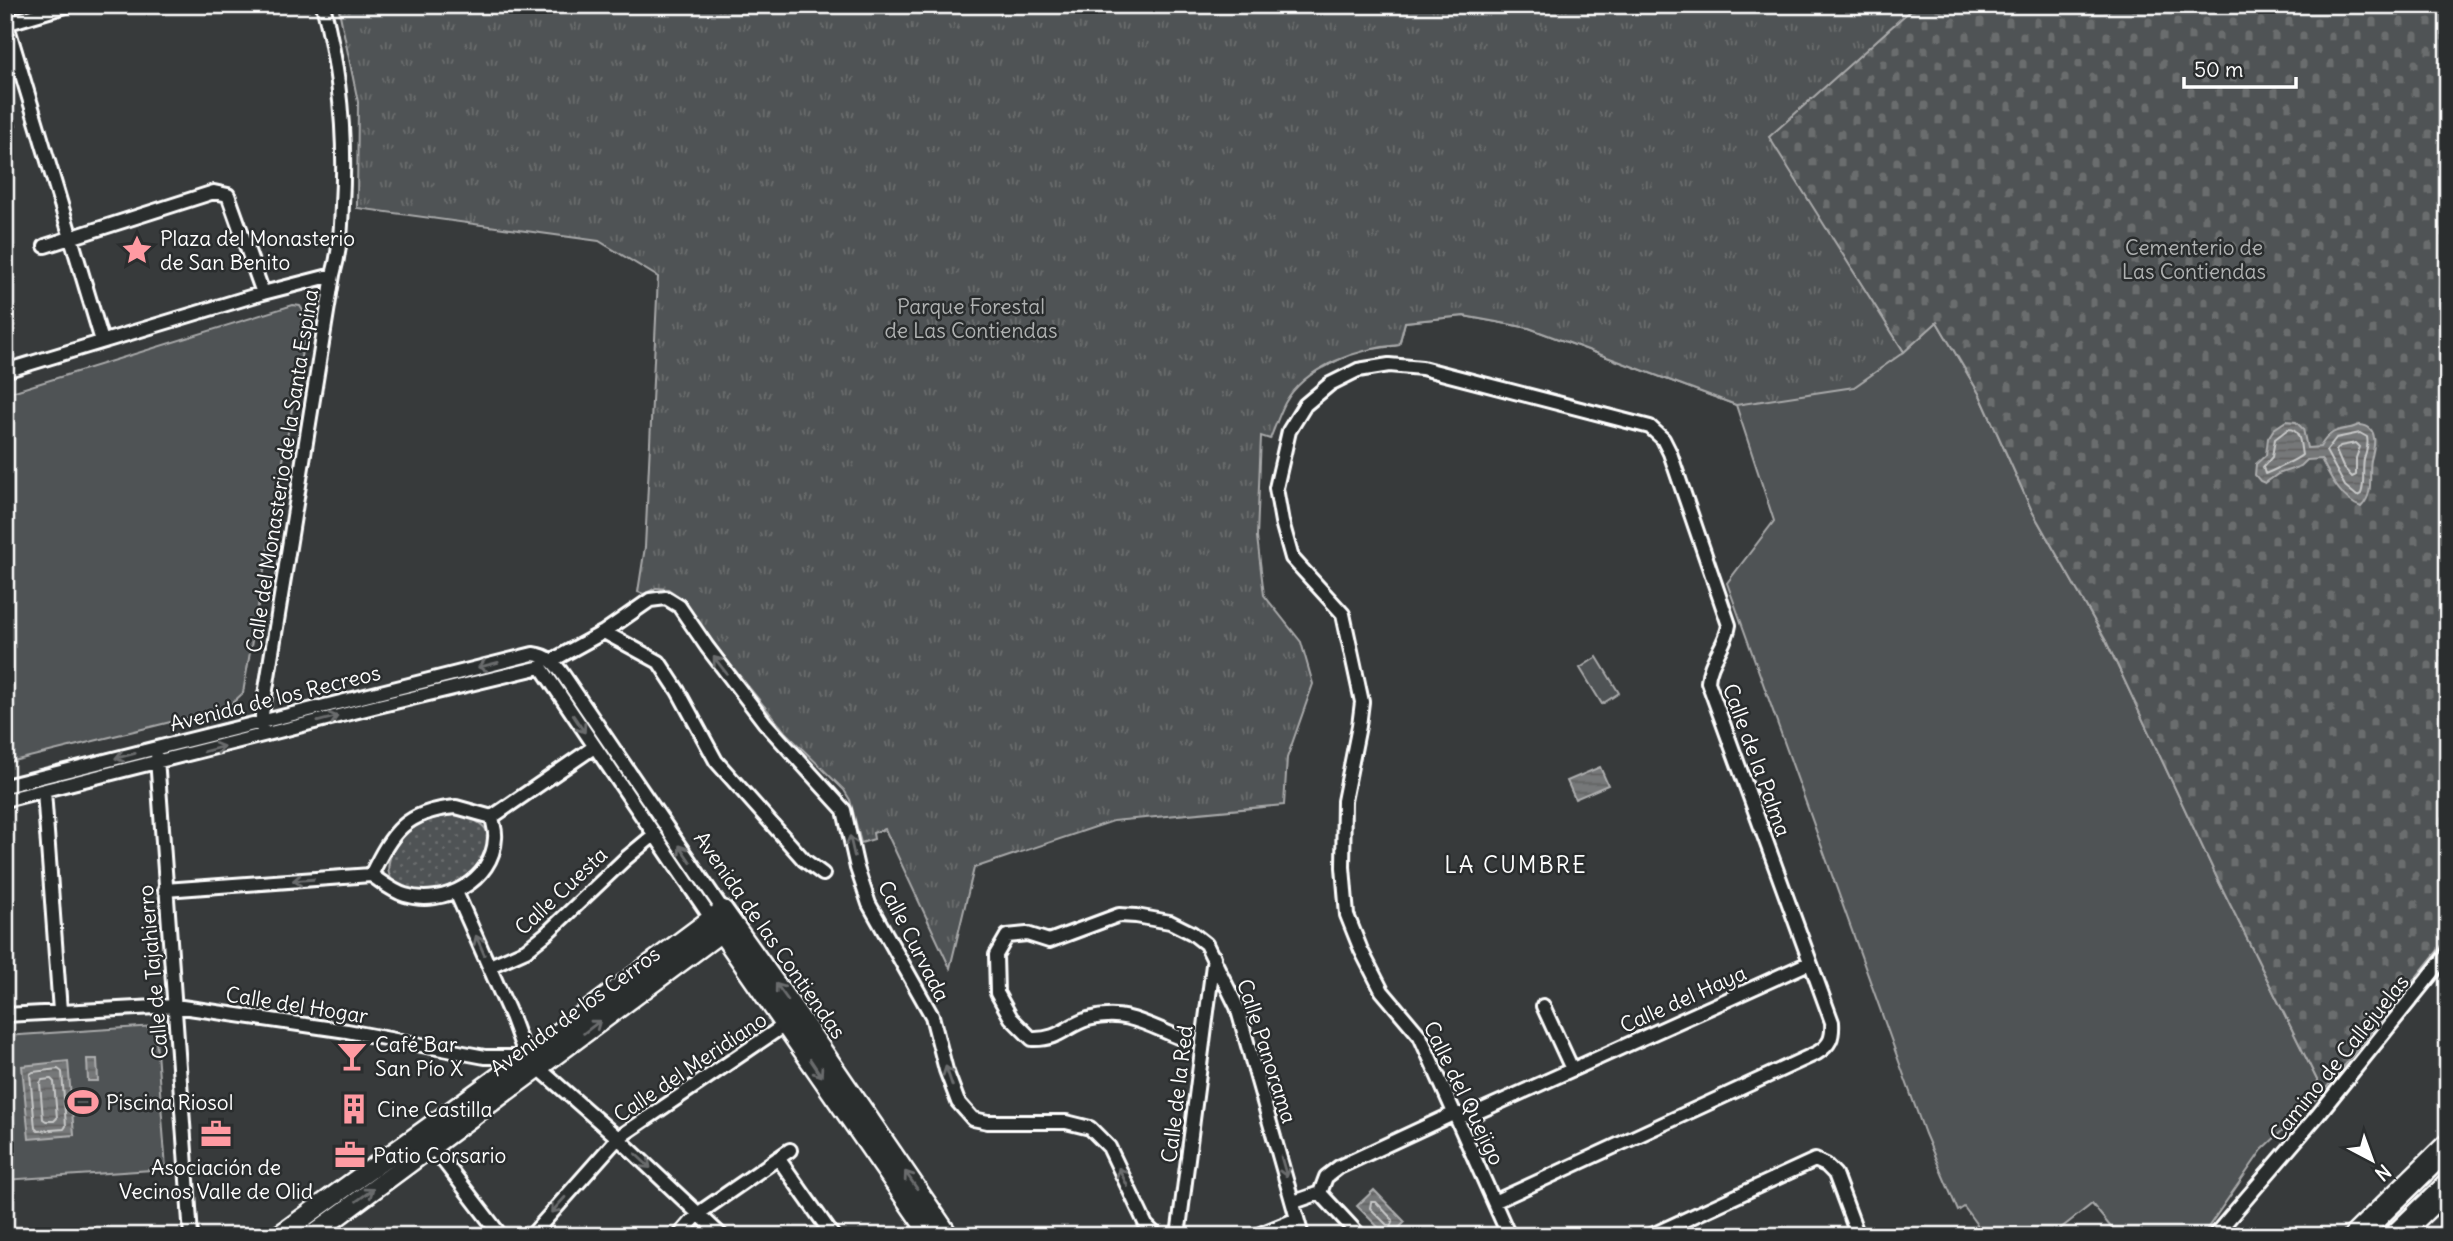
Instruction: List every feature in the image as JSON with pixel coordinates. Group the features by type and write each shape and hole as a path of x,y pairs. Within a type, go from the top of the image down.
{"highway":[{"path":"2357,1236 2448,1146"},
{"path":"2396,1236 2448,1186"}],"street":[{"path":"69,5 6,22 102,341"},
{"name":"Calle del Monasterio de la Santa Espina","path":"262,736 262,721 333,275 340,251 344,172 342,111 334,50 323,5"},
{"path":"44,246 214,192 228,195 263,293"},
{"path":"5,370 263,293 333,275"},
{"name":"Calle de la Palma","path":"1281,459 1289,432 1305,404 1330,384 1358,370 1390,365 1422,368 1650,427 1663,439 1670,453 1729,625 1727,637 1708,671 1708,682 1832,1022 1833,1034 1828,1046 1494,1202"},
{"name":"Calle del Quejigo","path":"1281,459 1276,488 1292,558 1343,614 1362,702 1344,801 1343,867 1348,915 1361,950 1382,991 1420,1036 1509,1236"},
{"name":"Calle Curvada","path":"553,660 604,632 650,600 666,598 679,606 765,723 844,810 869,904 932,1016 946,1070 958,1102 973,1119 988,1122 1066,1122 1090,1128 1109,1147 1146,1225 1157,1236"},
{"path":"604,632 659,662 716,761 804,860 823,874"},
{"name":"Avenida de los Recreos","path":"5,786 533,654 553,660"},
{"name":"Avenida de las Contiendas","path":"553,660 786,1024 931,1236"},
{"name":"Avenida de los Recreos","path":"5,800 541,667"},
{"name":"Avenida de las Contiendas","path":"541,667 654,835 798,1015 949,1236"},
{"path":"371,875 392,836 406,823 437,809 456,807 492,817 594,747"},
{"name":"Calle de Tajahierro","path":"157,748 191,1236"},
{"path":"44,791 60,1011"},
{"path":"165,890 371,875 403,894 432,898 456,892 473,881 490,861 496,836 492,817"},
{"name":"Calle Cuesta","path":"490,966 526,950 654,835"},
{"path":"456,892 524,1049 722,1236"},
{"name":"Calle Panorama","path":"1178,1037 1133,1017 1113,1016 1087,1019 1046,1039 1032,1039 1011,1018 997,993 996,955 1007,936 1027,934 1049,941 1119,915 1170,922 1206,944 1237,1007 1294,1202 1301,1236"},
{"name":"Avenida de los Cerros","path":"310,1236 432,1146 524,1049 545,1042 722,921"},
{"name":"Avenida de los Cerros","path":"278,1236 492,1080 524,1049 722,921"},
{"name":"Camino de Callejuelas","path":"2214,1236 2448,953"},
{"name":"Calle de la Red","path":"1178,1236 1214,957"},
{"name":"Calle del Haya","path":"1320,1193 1326,1177 1339,1167 1455,1113 1469,1116 1810,963"},
{"path":"1208,1008 1221,999 1228,1000 1237,1007"},
{"name":"Calle del Hogar","path":"5,1015 176,1006 347,1031 485,1056 524,1049"},
{"path":"1543,1006 1572,1069"},
{"name":"Calle del Meridiano","path":"531,1236 618,1138 786,1024"},
{"path":"524,1049 531,1040 545,1042"},
{"name":"Avenida de los Cerros","path":"485,1056 492,1070 492,1080"},
{"path":"432,1146 501,1236"},
{"path":"678,1236 699,1213 790,1150"},
{"path":"778,1158 833,1236"},
{"path":"1650,1236 1815,1160 1826,1165 1835,1174 1858,1236"},
{"path":"1294,1202 1320,1193 1360,1236"},
{"path":"1255,1236 1297,1219"}],"green space":[{"name":"Parque Forestal de Las Contiendas","path":"338,5 1916,5 1769,137 1904,352 1854,387 1736,405 1529,328 1464,316 1405,322 1399,345 1351,355 1320,369 1294,390 1285,403 1270,439 1261,436 1257,537 1264,595 1301,642 1313,684 1287,758 1284,805 1113,821 974,868 950,968 885,829 873,833 874,839 861,843 850,800 844,790 785,732 681,598 668,589 656,588 644,594 638,592 645,547 658,277 599,241 357,208 358,102"},
{"path":"1916,5 1769,138 1904,352 1937,322 1980,395 2032,511 2106,641 2218,880 2323,1092 2262,1150 2202,1236 2118,1236 2092,1204 2051,1236 1985,1236 1964,1207 1958,1211 1925,1134 1727,583 1774,521 1736,405 1529,328 1464,316 1405,322 1399,345 1353,352 1323,368"},
{"name":"Cementerio de Las Contiendas","path":"1916,5 2448,5 2448,938 2323,1092 2218,880 2106,641 2032,511 1980,395 1937,322 1904,352 1768,137"},
{"path":"5,93 16,126 5,130"},
{"path":"293,305 300,306 307,322 243,693 227,708 5,763 5,394"},
{"path":"1597,657 1619,693 1602,704 1580,668"},
{"path":"455,815 477,822 487,832 489,845 483,859 471,872 455,883 436,890 417,891 403,888 393,882 389,864 397,844 405,834 429,820"},
{"name":"Piscina Riosol","path":"155,1026 166,1169 5,1180 5,1036"},
{"path":"2448,1158 2448,1174 2384,1236 2368,1236"}],"water":[{"path":"2286,421 2296,422 2303,429 2307,448 2320,447 2329,435 2340,430 2360,425 2371,429 2374,444 2370,490 2361,507 2342,493 2321,459 2307,460 2301,466 2278,474 2265,483 2260,481 2255,475 2256,464 2266,455 2268,438 2274,429"},
{"path":"1600,767 1608,785 1575,799 1567,781"},
{"path":"87,1059 97,1059 98,1081 88,1081"},
{"path":"68,1061 74,1135 29,1139 22,1066"},
{"path":"1374,1190 1405,1222 1391,1236 1387,1236 1357,1206"}],"place":[{"name":"Plaza del Monasterio de San Benito","path":"137,250"},
{"name":"Café Bar San Pío X","path":"352,1056"},
{"name":"Piscina Riosol","path":"83,1102"},
{"name":"Cine Castilla","path":"354,1109"},
{"name":"Asociación de Vecinos Valle de Olid","path":"216,1134"},
{"name":"Patio Corsario","path":"350,1155"}],"district":[{"name":"LA CUMBRE","path":"1516,864"}]}
